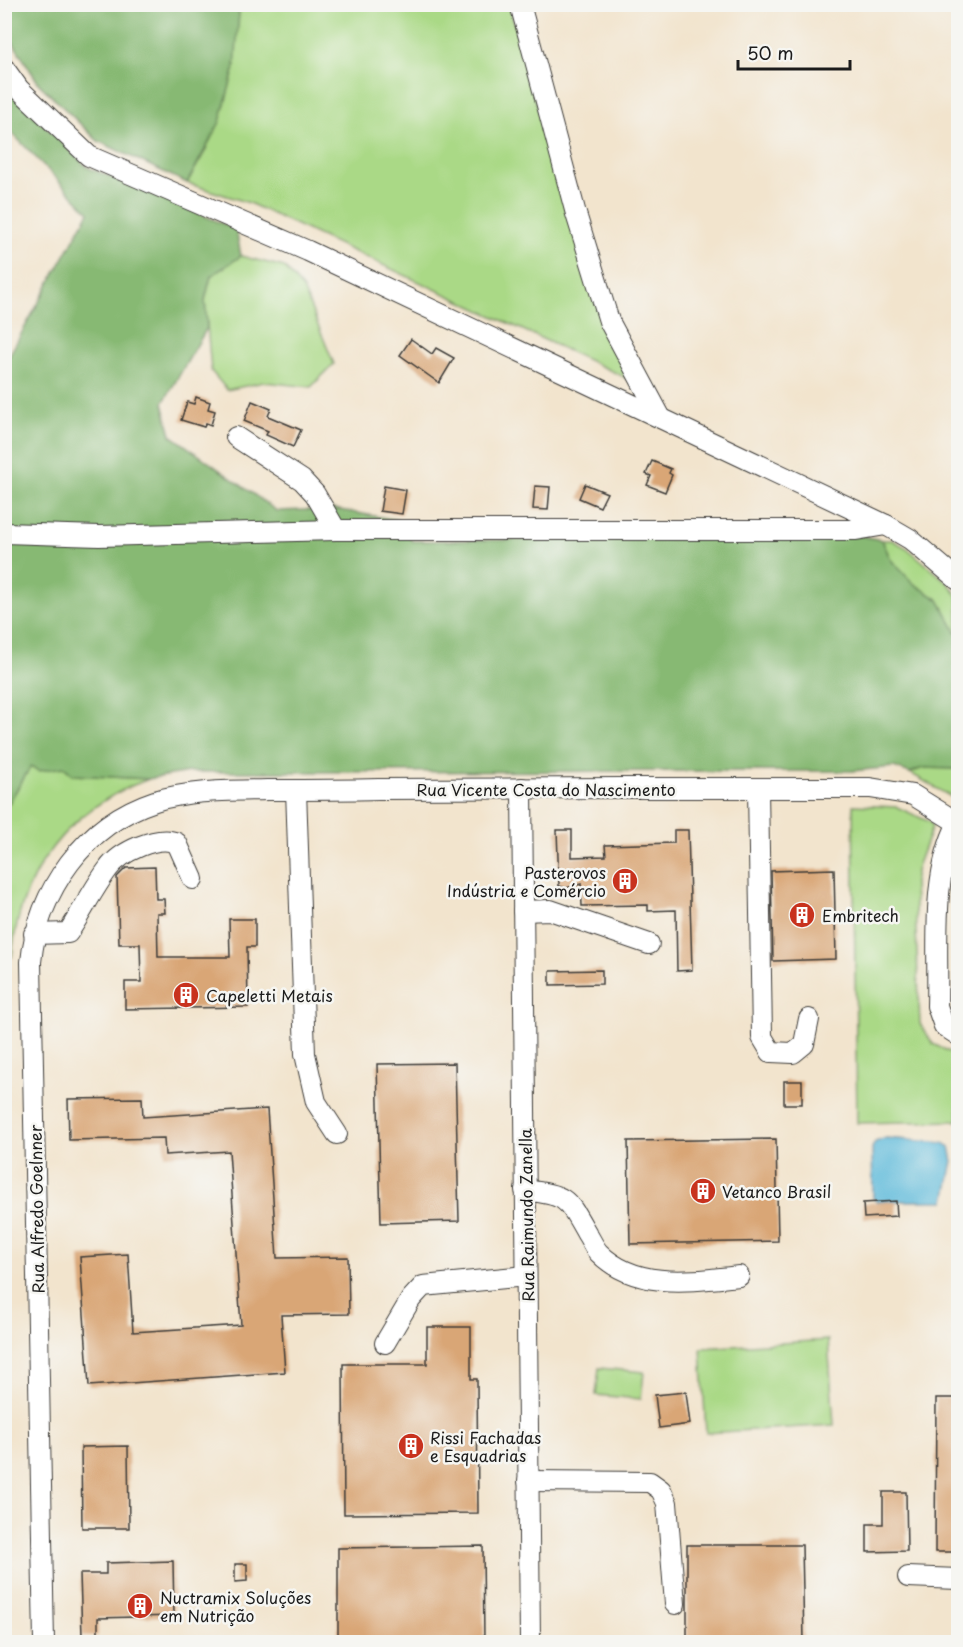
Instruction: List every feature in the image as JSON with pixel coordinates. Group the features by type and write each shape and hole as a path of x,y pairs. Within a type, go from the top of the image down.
{"street":[{"path":"520,4 576,214 609,321 661,418"},
{"path":"4,68 19,89 89,156 308,251 886,525 910,539 956,577"},
{"path":"236,436 302,480 315,494 336,530"},
{"path":"4,533 99,536 336,530 856,530 886,525"},
{"name":"Rua Raimundo Zanella","path":"522,788 530,1642"},
{"path":"758,788 762,1037 765,1045 771,1052 794,1053 804,1044 809,1019"},
{"name":"Rua Vicente Costa do Nascimento","path":"128,814 154,802 182,795 216,791 758,788 894,790 913,795 958,823"},
{"path":"296,790 305,1054 316,1102 338,1134"},
{"name":"Rua Alfredo Goelnner","path":"44,1642 31,962 34,934 49,893 72,858 102,830 128,814"},
{"path":"958,823 951,837 941,872 938,1006 944,1026 958,1035"},
{"path":"34,934 68,933 109,867 129,853 158,840 169,839 177,843 193,879"},
{"path":"523,912 550,910 648,944"},
{"path":"525,1190 557,1194 567,1200 598,1252 623,1271 672,1282 738,1276"},
{"path":"385,1343 411,1299 423,1286 526,1276"},
{"path":"528,1481 650,1482 661,1490 667,1503 675,1604"},
{"path":"908,1577 958,1579"}],"green space":[{"path":"5,4 232,5 239,13 235,67 220,122 187,183 98,141 39,84 5,30"},
{"path":"232,5 509,5 566,209 633,381 249,203 187,183 206,150 239,13"},
{"path":"4,82 12,94 87,167 236,229 241,256 211,276 205,300 207,328 163,403 171,435 277,511 334,509 397,520 412,541 862,536 882,540 891,560 913,583 939,600 958,635 958,769 923,768 910,773 894,767 852,771 189,772 148,779 73,775 64,767 38,771 31,766 5,809 5,363 89,212 5,126"},
{"path":"241,256 284,267 303,289 334,364 311,387 264,382 227,390 211,371 205,300 211,276"},
{"path":"882,540 892,540 907,548 948,583 958,596 958,635 939,600 913,584 891,560"},
{"path":"31,766 38,771 64,767 73,775 149,779 120,791 94,807 53,847 37,871 25,897 12,957 5,957 5,809"},
{"path":"923,768 958,769 958,801 910,773"},
{"path":"853,805 897,807 930,822 932,827 917,867 914,882 920,1024 933,1044 958,1056 958,1121 857,1123"},
{"path":"828,1340 834,1425 706,1433 701,1348"},
{"path":"599,1368 644,1372 641,1399 596,1395"}],"water":[{"path":"886,1138 944,1143 950,1147 953,1161 945,1201 876,1201 873,1198 872,1148 875,1142"}],"building":[{"path":"411,339 432,354 436,348 454,358 439,383 400,355"},
{"path":"196,397 210,402 208,409 215,411 211,425 206,423 204,427 181,420 187,402 194,404"},
{"path":"252,401 271,409 268,416 301,430 293,447 266,435 268,431 244,421"},
{"path":"652,461 671,469 669,473 672,475 665,492 647,485 651,476 646,474"},
{"path":"585,484 607,493 600,507 579,498"},
{"path":"384,486 406,490 402,514 380,511"},
{"path":"535,486 550,487 548,510 533,509"},
{"path":"557,830 572,830 572,857 606,856 605,845 674,843 674,830 688,830 692,970 677,971 676,910 648,911 648,905 582,906 581,884 566,888 559,886"},
{"path":"155,867 156,899 164,899 165,913 157,913 158,957 230,957 229,919 255,919 255,947 247,947 248,1007 125,1009 125,982 141,982 140,944 119,944 117,877 126,868"},
{"name":"Embritech","path":"834,869 836,959 773,961 771,871"},
{"path":"602,970 602,984 550,985 550,971"},
{"path":"455,1063 459,1221 381,1223 377,1064"},
{"path":"784,1081 802,1081 802,1104 784,1104"},
{"path":"142,1098 143,1117 267,1109 277,1258 348,1257 349,1314 281,1315 285,1372 89,1386 80,1257 128,1254 133,1332 241,1325 229,1151 165,1155 164,1138 69,1140 68,1099"},
{"name":"Vetanco Brasil","path":"776,1139 778,1241 630,1244 628,1141"},
{"path":"896,1201 897,1216 864,1218 863,1203"},
{"name":"Rissi Fachadas e Esquadrias","path":"427,1327 471,1327 471,1379 477,1379 478,1513 344,1514 343,1364 427,1364"},
{"path":"686,1392 690,1424 659,1428 655,1395"},
{"path":"936,1398 958,1398 958,1552 935,1552"},
{"path":"128,1446 129,1528 82,1528 81,1447"},
{"path":"883,1492 906,1492 907,1551 867,1552 867,1524 883,1524"},
{"path":"687,1545 802,1545 804,1642 687,1642"},
{"path":"483,1546 484,1642 338,1642 338,1548"},
{"name":"Nuctramix Soluções em Nutrição","path":"173,1561 174,1616 98,1618 98,1636 82,1636 80,1574 106,1574 106,1563"},
{"path":"235,1564 247,1564 247,1581 235,1582"}],"place":[{"name":"Pasterovos Indústria e Comércio","path":"625,881"},
{"name":"Embritech","path":"802,915"},
{"name":"Capeletti Metais","path":"186,995"},
{"name":"Vetanco Brasil","path":"703,1191"},
{"name":"Rissi Fachadas e Esquadrias","path":"411,1446"},
{"name":"Nuctramix Soluções em Nutrição","path":"140,1606"}]}
